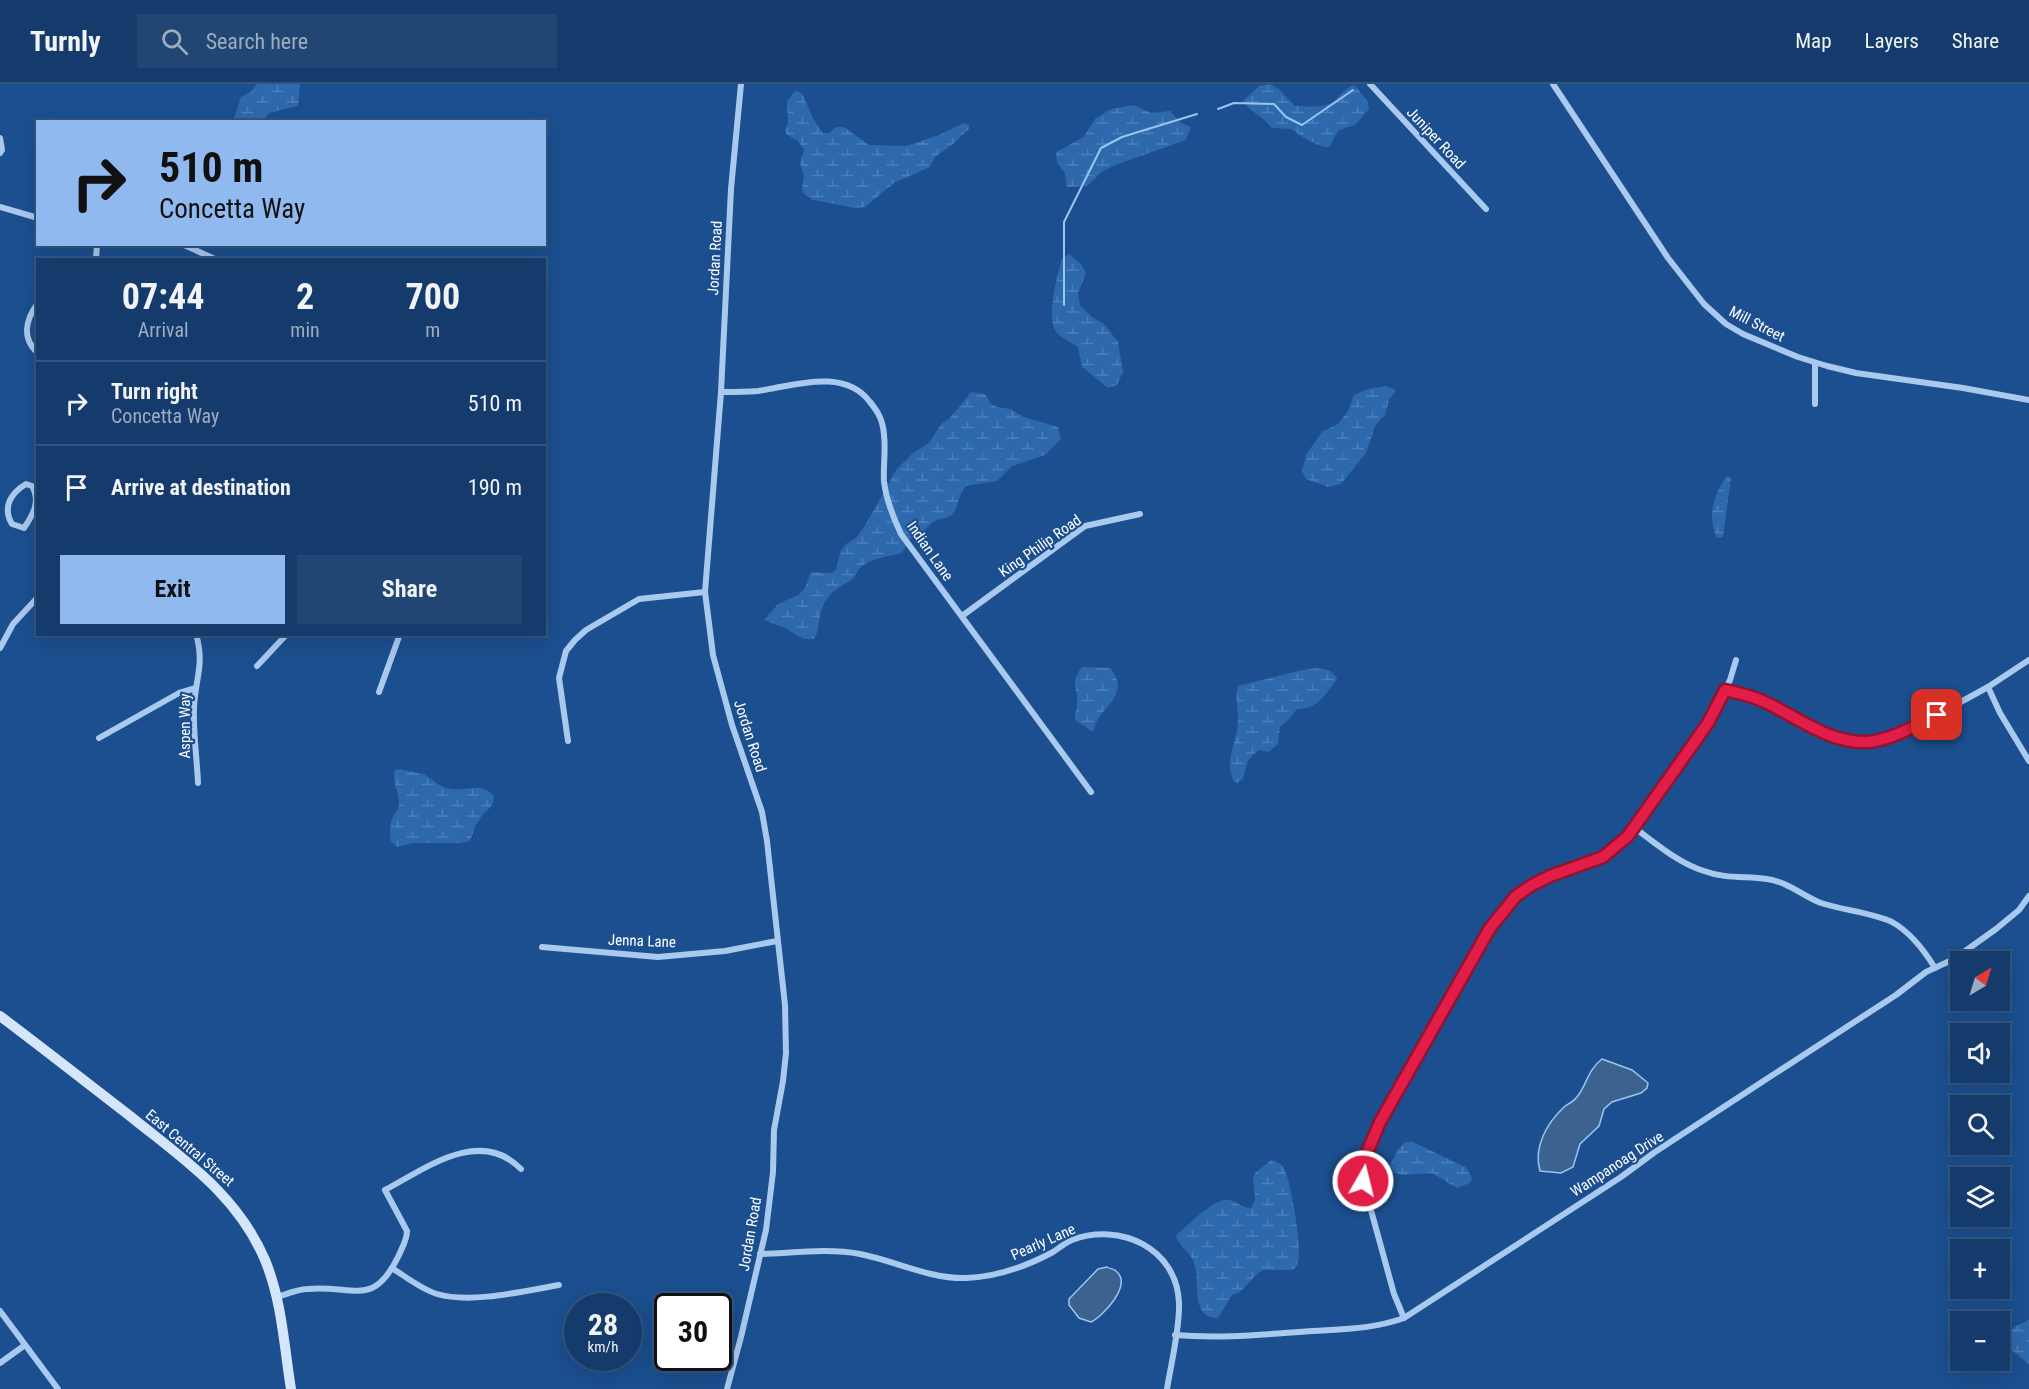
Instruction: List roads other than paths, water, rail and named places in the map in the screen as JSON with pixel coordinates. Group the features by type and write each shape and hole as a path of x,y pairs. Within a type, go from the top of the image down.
{"main road":[{"name":"East Central Street","path":"0,1016 212,1183 242,1217 258,1244 272,1278 291,1389"}],"street":[{"name":"Jordan Road","path":"727,1389 766,1230 773,1172 774,1130 786,1063 785,1005 768,845 762,812 732,725 713,655 705,592 721,392 728,235 741,84"},
{"name":"Juniper Road","path":"1370,84 1486,209"},
{"name":"Mill Street","path":"1553,84 1668,258 1704,304 1726,324 1743,334 1815,363 1856,373 2029,400"},
{"path":"0,138 2,150 0,153"},
{"path":"0,207 36,217"},
{"path":"186,246 213,258"},
{"path":"36,306 30,314 27,332 29,343 36,351"},
{"path":"1815,363 1815,404"},
{"name":"Indian Lane","path":"721,392 756,391 815,382 836,382 844,384 868,399 880,416 884,436 884,482 893,518 901,534 1091,792"},
{"path":"36,498 32,486 26,484 14,491 8,513 9,520 12,524 24,528 36,509"},
{"name":"King Philip Road","path":"962,616 1085,526 1140,514"},
{"path":"567,741 559,678 566,651 575,640 586,630 639,599 705,592"},
{"path":"0,648 13,624 36,599"},
{"name":"Aspen Way","path":"197,636 201,651 194,710 198,783"},
{"path":"257,666 285,636"},
{"path":"379,692 399,636"},
{"path":"1404,1318 1394,1294 1364,1191 1364,1160 1372,1138 1490,928 1516,896 1550,876 1603,857 1628,836 1708,723 1725,690 1736,660"},
{"path":"1725,690 1766,703 1830,735 1848,741 1869,742 1906,732 1989,687 2029,660"},
{"path":"1989,687 2001,713 2029,761"},
{"path":"99,738 179,693 196,688"},
{"path":"1635,828 1671,854 1704,872 1726,877 1777,881 1819,902 1891,921 1914,940 1935,968"},
{"name":"Wampanoag Drive","path":"1175,1335 1232,1338 1336,1331 1386,1324 1404,1318 1896,995 1926,972 1954,958 2019,910 2029,896"},
{"name":"Jenna Lane","path":"542,947 658,957 725,951 777,941"},
{"path":"277,1297 305,1288 366,1291 375,1288 392,1269 407,1238 407,1231 386,1190 439,1161 463,1153 482,1150 499,1153 512,1160 521,1169"},
{"name":"Pearly Lane","path":"760,1254 856,1253 932,1274 972,1277 1019,1267 1053,1252 1070,1241 1106,1233 1117,1234 1143,1244 1160,1257 1167,1266 1175,1286 1179,1303 1167,1389"},
{"path":"392,1269 426,1289 438,1294 453,1296 492,1296 559,1285"},
{"path":"0,1311 58,1389"},
{"path":"0,1363 25,1345"}],"waterway":[{"path":"1218,109 1234,103 1274,104 1286,117 1302,125 1353,90"},
{"path":"1064,305 1064,222 1101,148 1122,137 1197,114"}]}
